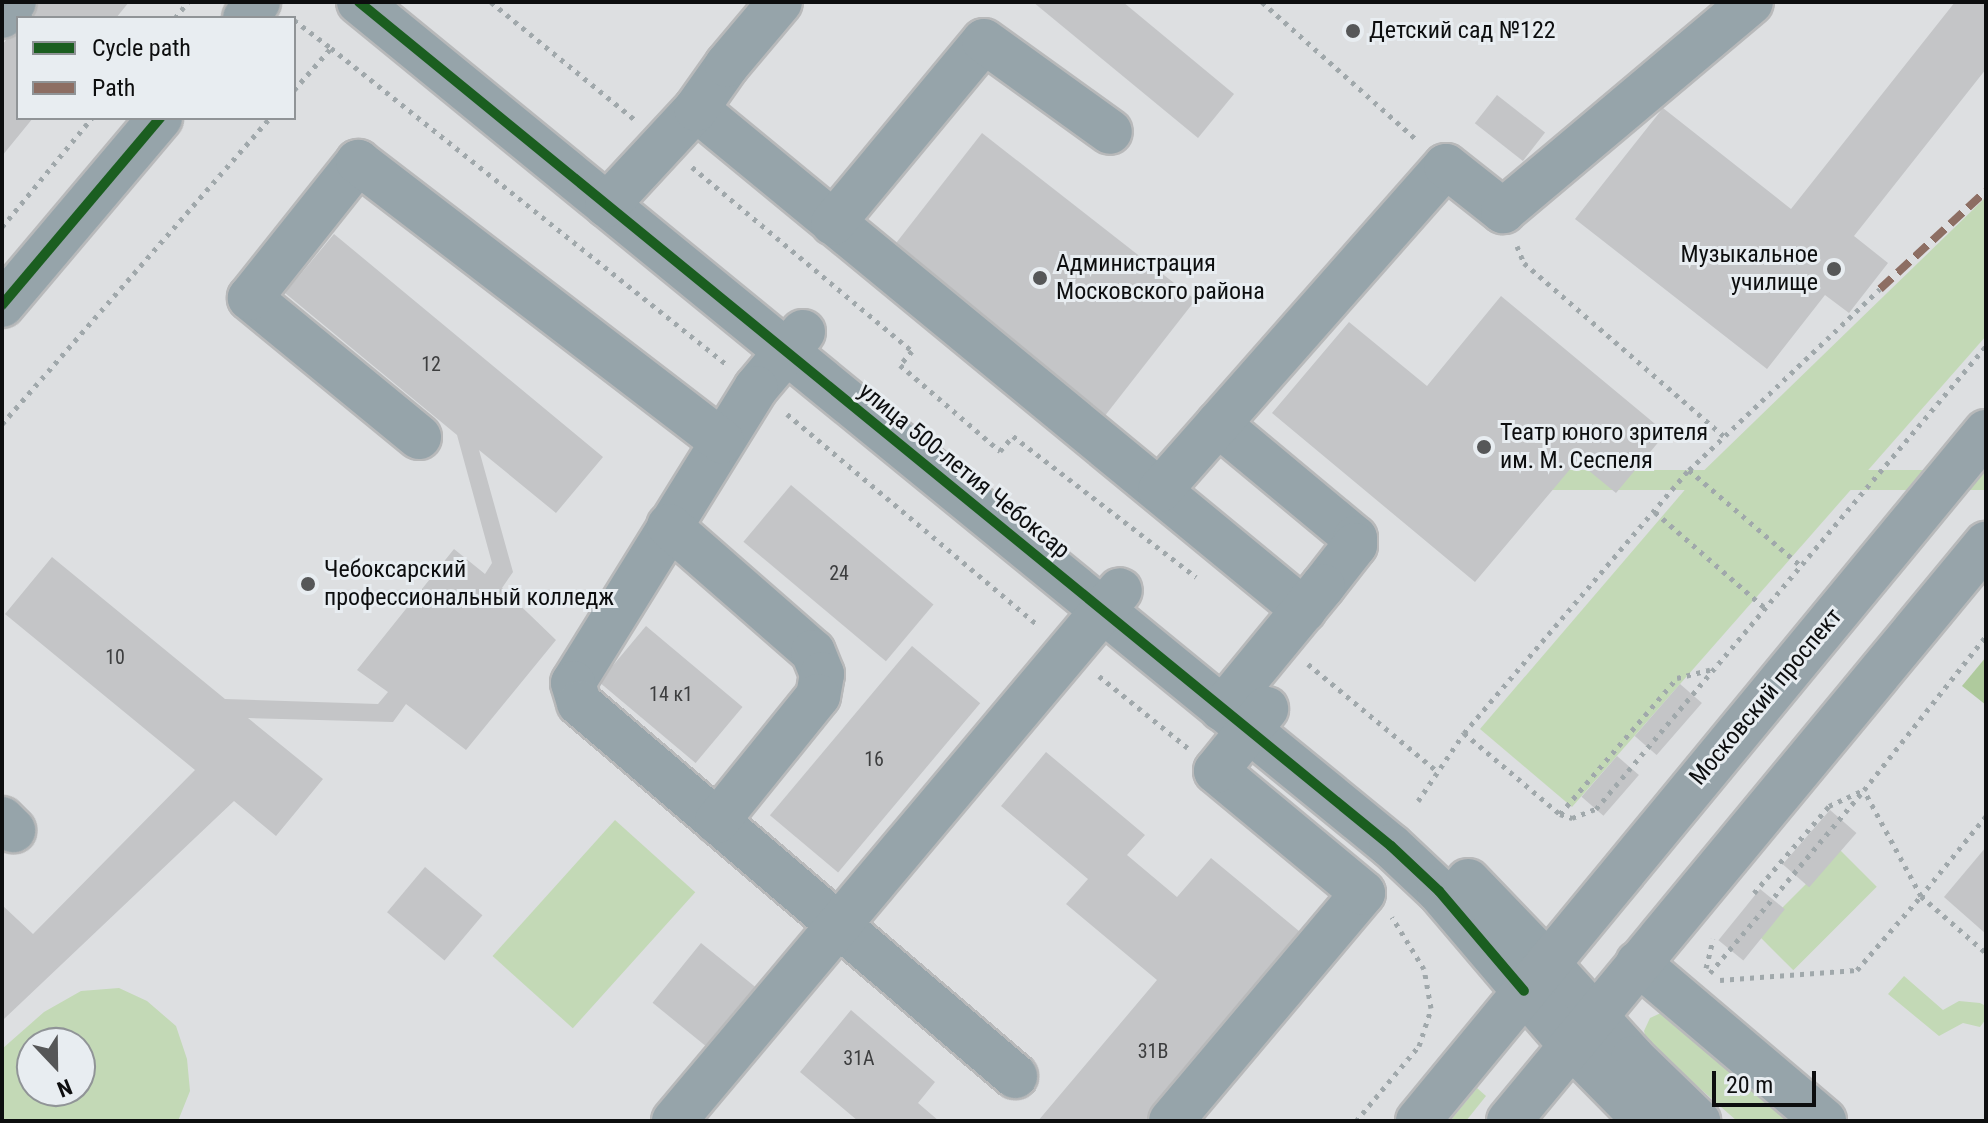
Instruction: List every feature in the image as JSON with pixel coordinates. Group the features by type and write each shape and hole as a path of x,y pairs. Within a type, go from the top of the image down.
{"main road":[{"name":"Московский проспект","path":"1418,1121 1986,432"},
{"path":"1509,1121 1986,544"},
{"path":"1536,977 1583,1031 1646,1121"},
{"path":"1583,1031 1698,1121"}],"street":[{"path":"2,16 14,2"},
{"name":"улица 500-летия Чебоксар","path":"359,2 615,195 1244,709 1401,855 1484,941 1536,977"},
{"name":"улица 500-летия Чебоксар","path":"398,2 615,195"},
{"path":"615,195 696,109 727,65 780,2"},
{"path":"1160,490 1446,166 1503,211 1751,2"},
{"path":"833,223 984,41 1110,132"},
{"path":"696,109 1304,610"},
{"path":"2,305 158,120"},
{"path":"419,437 250,298 358,162 722,441"},
{"path":"795,342 756,388 573,683 579,703 1015,1076"},
{"path":"1171,1121 1363,893 1216,771 1244,709 1304,610 1355,545 1355,538 1218,424"},
{"path":"669,526 813,652 822,674 818,696 717,821"},
{"path":"674,1121 1112,600"},
{"path":"1638,963 1824,1121"}],"path":[{"path":"491,2 912,351 900,365 1000,451 1013,436 1197,577"},
{"path":"1262,2 1446,166"},
{"path":"296,22 756,388 1216,771"},
{"path":"296,88 331,48"},
{"path":"2,227 90,120"},
{"path":"2,424 268,120"},
{"path":"1503,211 1524,263 1724,436"},
{"path":"1418,801 1464,733 1689,470 1880,289"},
{"path":"1464,733 1560,814 1572,818 1596,809 1986,346"},
{"path":"1689,470 1800,565"},
{"path":"1655,512 1764,607"},
{"path":"1703,981 1864,790 1986,636"},
{"path":"1295,654 1437,771"},
{"path":"1560,814 1677,678 1711,670"},
{"path":"1751,895 1829,806 1864,790"},
{"path":"1864,790 1921,896 1986,953"},
{"path":"1703,981 1857,970 1986,816"},
{"path":"1356,1121 1419,1046 1431,1008 1424,969 1397,922 1363,893"},
{"path":"1703,981 1712,940 1722,929"}],"green space":[{"path":"1986,197 1986,336 1572,807 1480,729 1689,485"},
{"path":"1372,470 1986,470 1986,490 1372,490"},
{"path":"1986,657 1986,705 1962,686"},
{"path":"615,820 695,892 573,1028 493,956"},
{"path":"1840,850 1877,887 1793,970 1757,933"},
{"path":"1904,976 1943,1010 1959,1001 1980,1003 1986,1006 1986,1019 1980,1027 1963,1023 1939,1036 1888,994"},
{"path":"119,988 147,1001 176,1026 187,1059 190,1091 178,1121 2,1121 2,1049 16,1037 16,1107 96,1107 96,1027 27,1027 44,1012 81,991"},
{"path":"1663,1012 1799,1121 1737,1121 1647,1042 1644,1031 1650,1018"},
{"path":"1477,1088 1486,1096 1466,1121 1450,1121"}],"building":[{"path":"38,2 129,2 118,16 27,16"},
{"path":"1033,2 1123,2 1234,94 1198,138"},
{"path":"1955,2 1986,2 1986,69 1854,236 1888,263 1849,313 1825,295 1767,369 1575,219 1663,108 1791,209"},
{"path":"16,28 16,120 31,120 2,156 2,45"},
{"path":"1497,95 1545,133 1523,161 1475,123"},
{"name":"Администрация Московского района","path":"982,133 1196,300 1100,423 886,256"},
{"path":"334,234 603,457 556,513 479,450 513,572 502,588 556,640 466,750 406,704 393,722 248,718 323,779 276,836 234,801 4,1019 2,905 33,934 195,770 5,614 52,557 225,699 378,704 388,692 357,670 454,549 485,574 492,563 457,435 285,293"},
{"name":"Театр юного зрителя им. М. Сеспеля","path":"1501,296 1666,433 1616,493 1577,461 1475,582 1272,413 1349,322 1427,386"},
{"path":"791,485 933,605 886,661 743,542"},
{"path":"646,626 743,707 696,763 599,682"},
{"path":"912,646 980,703 838,873 770,815"},
{"path":"1680,684 1702,703 1657,755 1635,736"},
{"path":"1046,752 1145,835 1127,855 1177,897 1211,858 1305,936 1148,1121 1038,1121 1157,980 1066,904 1088,879 1001,806"},
{"path":"1617,756 1639,775 1603,816 1582,797"},
{"path":"1830,810 1856,833 1809,887 1783,864"},
{"path":"1986,847 1986,934 1944,897"},
{"path":"425,867 482,915 445,960 387,912"},
{"path":"1760,889 1785,909 1743,960 1718,940"},
{"path":"701,943 755,987 707,1047 653,1003"},
{"path":"851,1010 935,1082 918,1103 939,1121 858,1121 800,1072"}],"marked path":[{"path":"1880,289 1986,191"}],"cycle path":[{"path":"359,2 1391,846 1439,891 1524,991"},
{"path":"2,305 158,120"}],"place":[{"name":"Детский сад №122","path":"1353,31"},
{"name":"Музыкальное училище","path":"1834,269"},
{"name":"Администрация Московского района","path":"1040,278"},
{"name":"Театр юного зрителя им. М. Сеспеля","path":"1484,447"},
{"name":"Чебоксарский профессиональный колледж","path":"308,584"}]}
